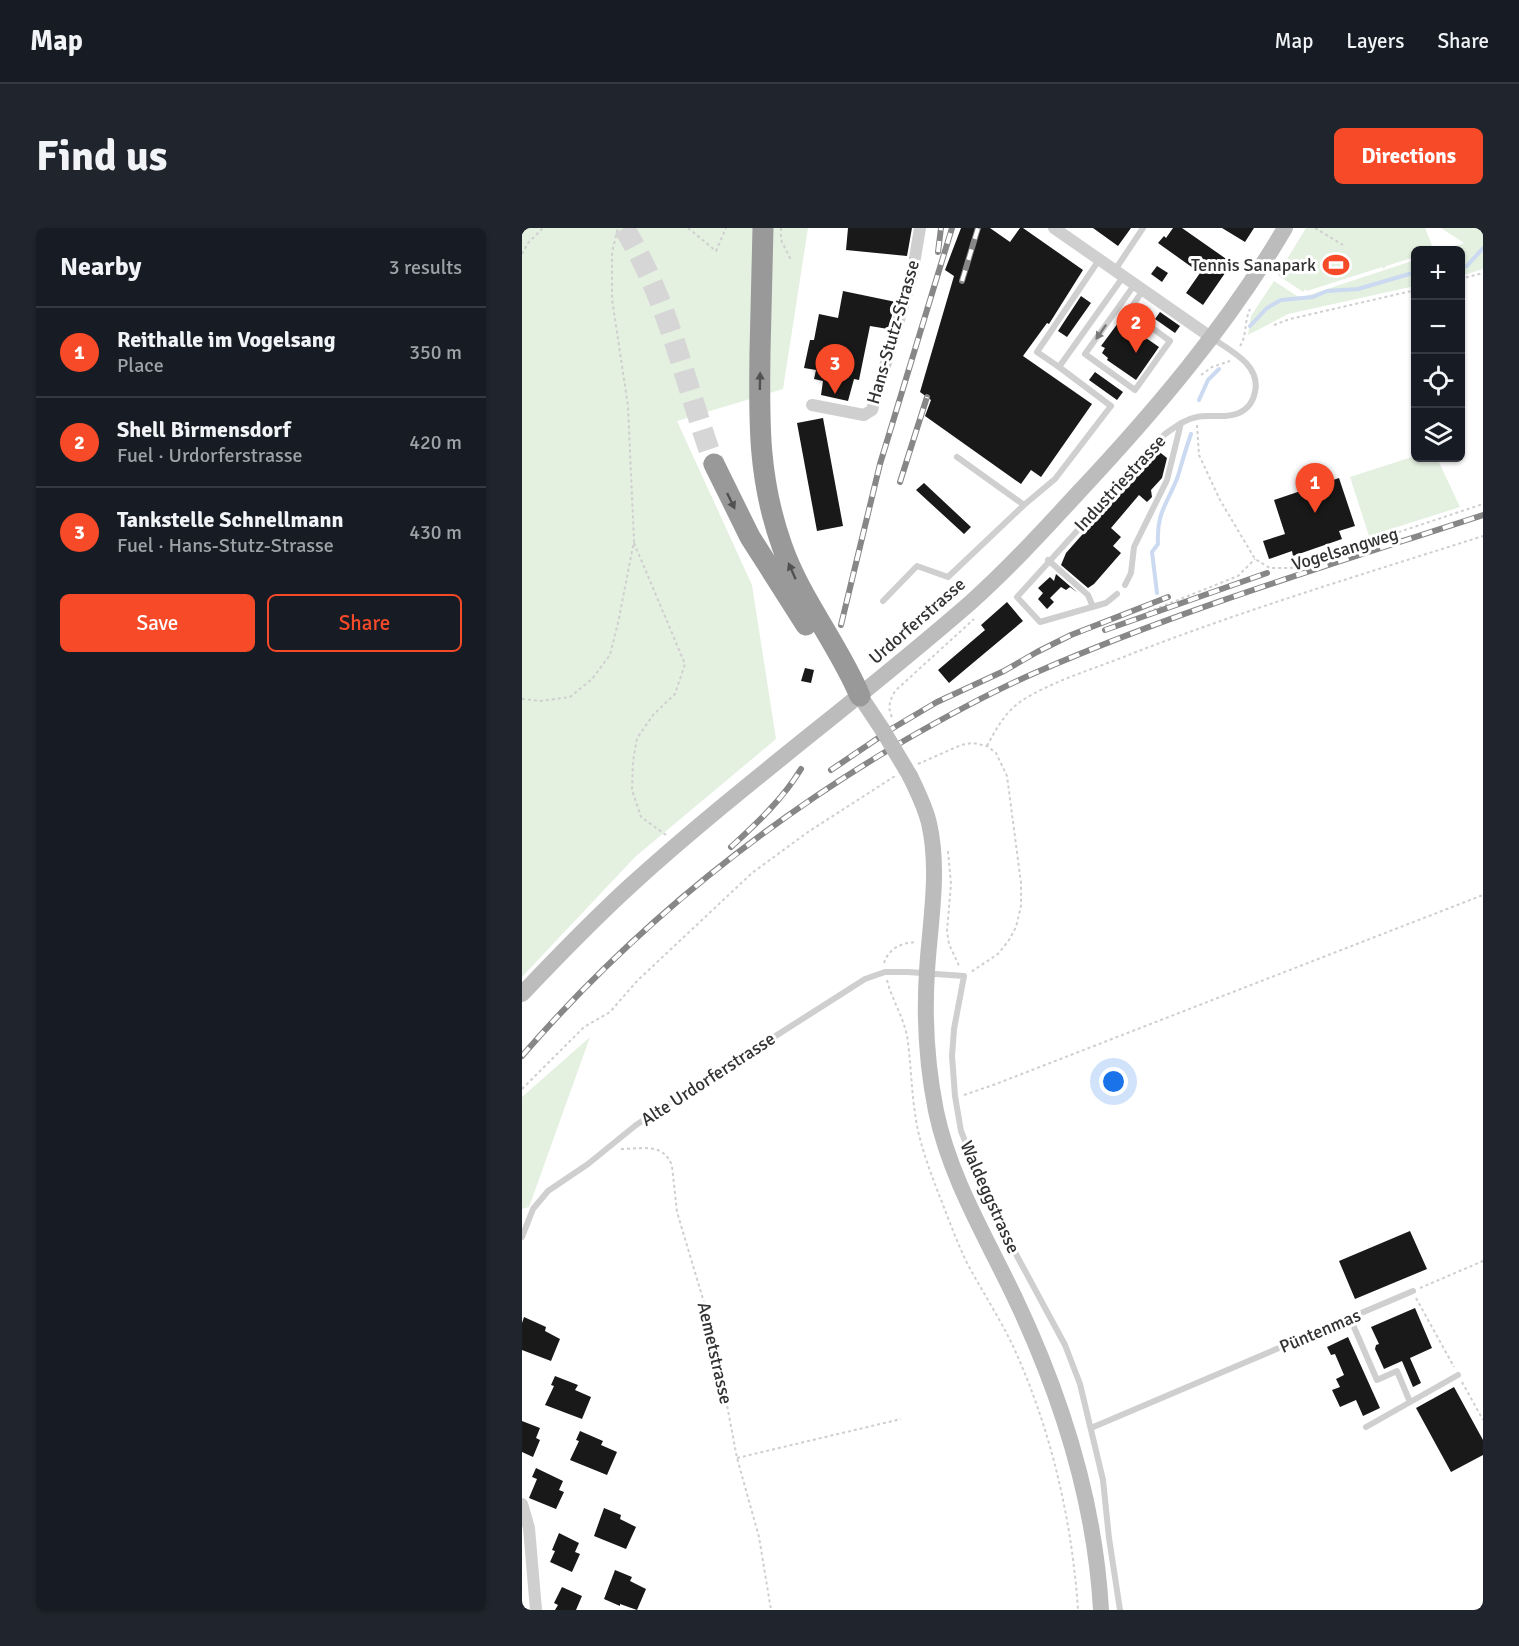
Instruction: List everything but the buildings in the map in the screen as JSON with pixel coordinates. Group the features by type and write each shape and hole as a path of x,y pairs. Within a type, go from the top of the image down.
{"highway":[{"path":"763,228 760,459 765,488 773,520 794,575 813,611 848,667 860,696"},
{"path":"714,464 750,537 837,674 860,696"}],"main road":[{"name":"Urdorferstrasse","path":"522,994 621,894 973,600 1011,562 1095,476 1212,338 1286,228"},
{"name":"Waldeggstrasse","path":"860,696 888,726 922,801 932,840 934,864 927,974 927,1036 931,1086 944,1142 969,1205 1030,1332 1064,1422 1089,1518 1101,1610"}],"street":[{"name":"Hans-Stutz-Strasse","path":"812,405 864,415 872,410 912,276 920,228"},
{"name":"Industriestrasse","path":"1054,228 1212,338"},
{"path":"522,1504 529,1528 536,1610"}],"lane":[{"path":"1059,367 1119,274 1143,228"},
{"path":"883,601 917,566 948,577 1024,505 1056,479 1111,406 1037,352 1100,260"},
{"path":"1139,287 1129,311 1170,341 1135,390 1085,354 1139,287"},
{"name":"Industriestrasse","path":"1093,607 1040,622 1017,597 1048,560 1165,434 1181,422 1197,417 1226,417 1241,412 1253,402 1257,384 1251,368 1242,358 1212,338"},
{"path":"1125,585 1131,573 1134,547 1167,480 1181,422"},
{"path":"957,457 1024,505"},
{"path":"1048,560 1088,595 1093,607 1106,603 1117,594"},
{"name":"Alte Urdorferstrasse","path":"522,1237 533,1209 548,1191 588,1164 636,1125 865,979 885,972 964,976"},
{"path":"964,976 954,1029 952,1056 961,1131 996,1217 1065,1345 1080,1384 1103,1480 1120,1610"},
{"name":"Püntenmas","path":"1092,1428 1413,1291"},
{"path":"1350,1318 1377,1380 1397,1371 1410,1402"},
{"path":"1366,1427 1458,1375"}],"path":[{"path":"522,254 528,243 543,228"},
{"path":"522,699 541,701 570,697 592,679 610,655 618,623 633,541 628,406 612,298 612,252 618,228"},
{"path":"688,228 716,251 726,228"},
{"path":"781,228 781,240 791,260"},
{"path":"1315,228 1343,245"},
{"path":"1465,278 1483,273"},
{"path":"1274,325 1290,319 1411,291"},
{"path":"1148,612 1238,576 1255,559 1220,500 1199,455 1197,417"},
{"name":"Vogelsangweg","path":"1255,559 1270,568 1290,568 1483,504"},
{"path":"987,746 998,724 1008,712 1026,698 1058,683 1224,620 1483,536"},
{"path":"633,541 685,663 675,694 654,714 637,738 632,790 641,817 677,845"},
{"path":"888,726 889,702"},
{"path":"522,1089 584,1027 610,1012 637,981 752,873 808,832 908,772 961,745 973,743 987,746 996,753 1007,776 1021,883 1021,906 1016,927 998,954 964,976"},
{"path":"955,1096 988,1087 1483,895"},
{"path":"885,972 884,962 888,954 901,943 929,943"},
{"name":"Aemetstrasse","path":"613,1143 620,1149 648,1147 657,1149 670,1159 677,1212 714,1336 737,1458 759,1537 771,1610"},
{"path":"1483,1261 1413,1291 1483,1420"},
{"path":"992,1304 1028,1382 1050,1447 1068,1526 1078,1610"},
{"path":"737,1458 901,1419"}],"green space":[{"path":"522,228 808,228 783,389 677,421 752,585 776,739 635,857 522,977"},
{"name":"Tennis Sanapark","path":"1306,228 1425,228 1432,246 1411,246 1411,258 1386,266 1384,269 1382,267 1307,291 1305,289 1303,292 1278,274"},
{"path":"1441,228 1483,228 1483,269 1465,275 1465,246 1455,246 1464,243"},
{"path":"1411,261 1411,287 1288,314 1248,335 1251,316 1274,281 1300,298"},
{"path":"1411,457 1411,462 1439,462 1460,507 1369,536 1350,477"},
{"path":"590,1037 529,1207 522,1209 522,1097"}],"waterway":[{"path":"1465,266 1483,248"},
{"path":"1250,326 1267,308 1281,300 1313,297 1327,291 1358,289 1411,273"},
{"path":"1199,400 1208,380 1219,369"},
{"path":"1157,593 1152,552 1158,544 1161,516 1178,476 1191,434"}],"tunnel":[{"path":"624,228 640,256 665,314 714,464"}],"railway":[{"path":"938,252 941,228"},
{"path":"841,625 880,464 952,228"},
{"path":"962,281 978,228"},
{"path":"900,482 927,397"},
{"path":"522,1056 608,965 701,882 801,806 923,730 1021,679 1092,649 1258,588 1483,515"},
{"path":"1105,630 1267,573"},
{"path":"831,770 893,728 937,702 1004,671 1071,635 1168,597"},
{"path":"731,847 760,820 801,769"}],"place":[{"name":"Tennis Sanapark","path":"1336,265"},
{"name":"Shell Birmensdorf","path":"1136,353"},
{"name":"Tankstelle Schnellmann","path":"835,394"},
{"name":"Reithalle im Vogelsang","path":"1315,513"}]}
